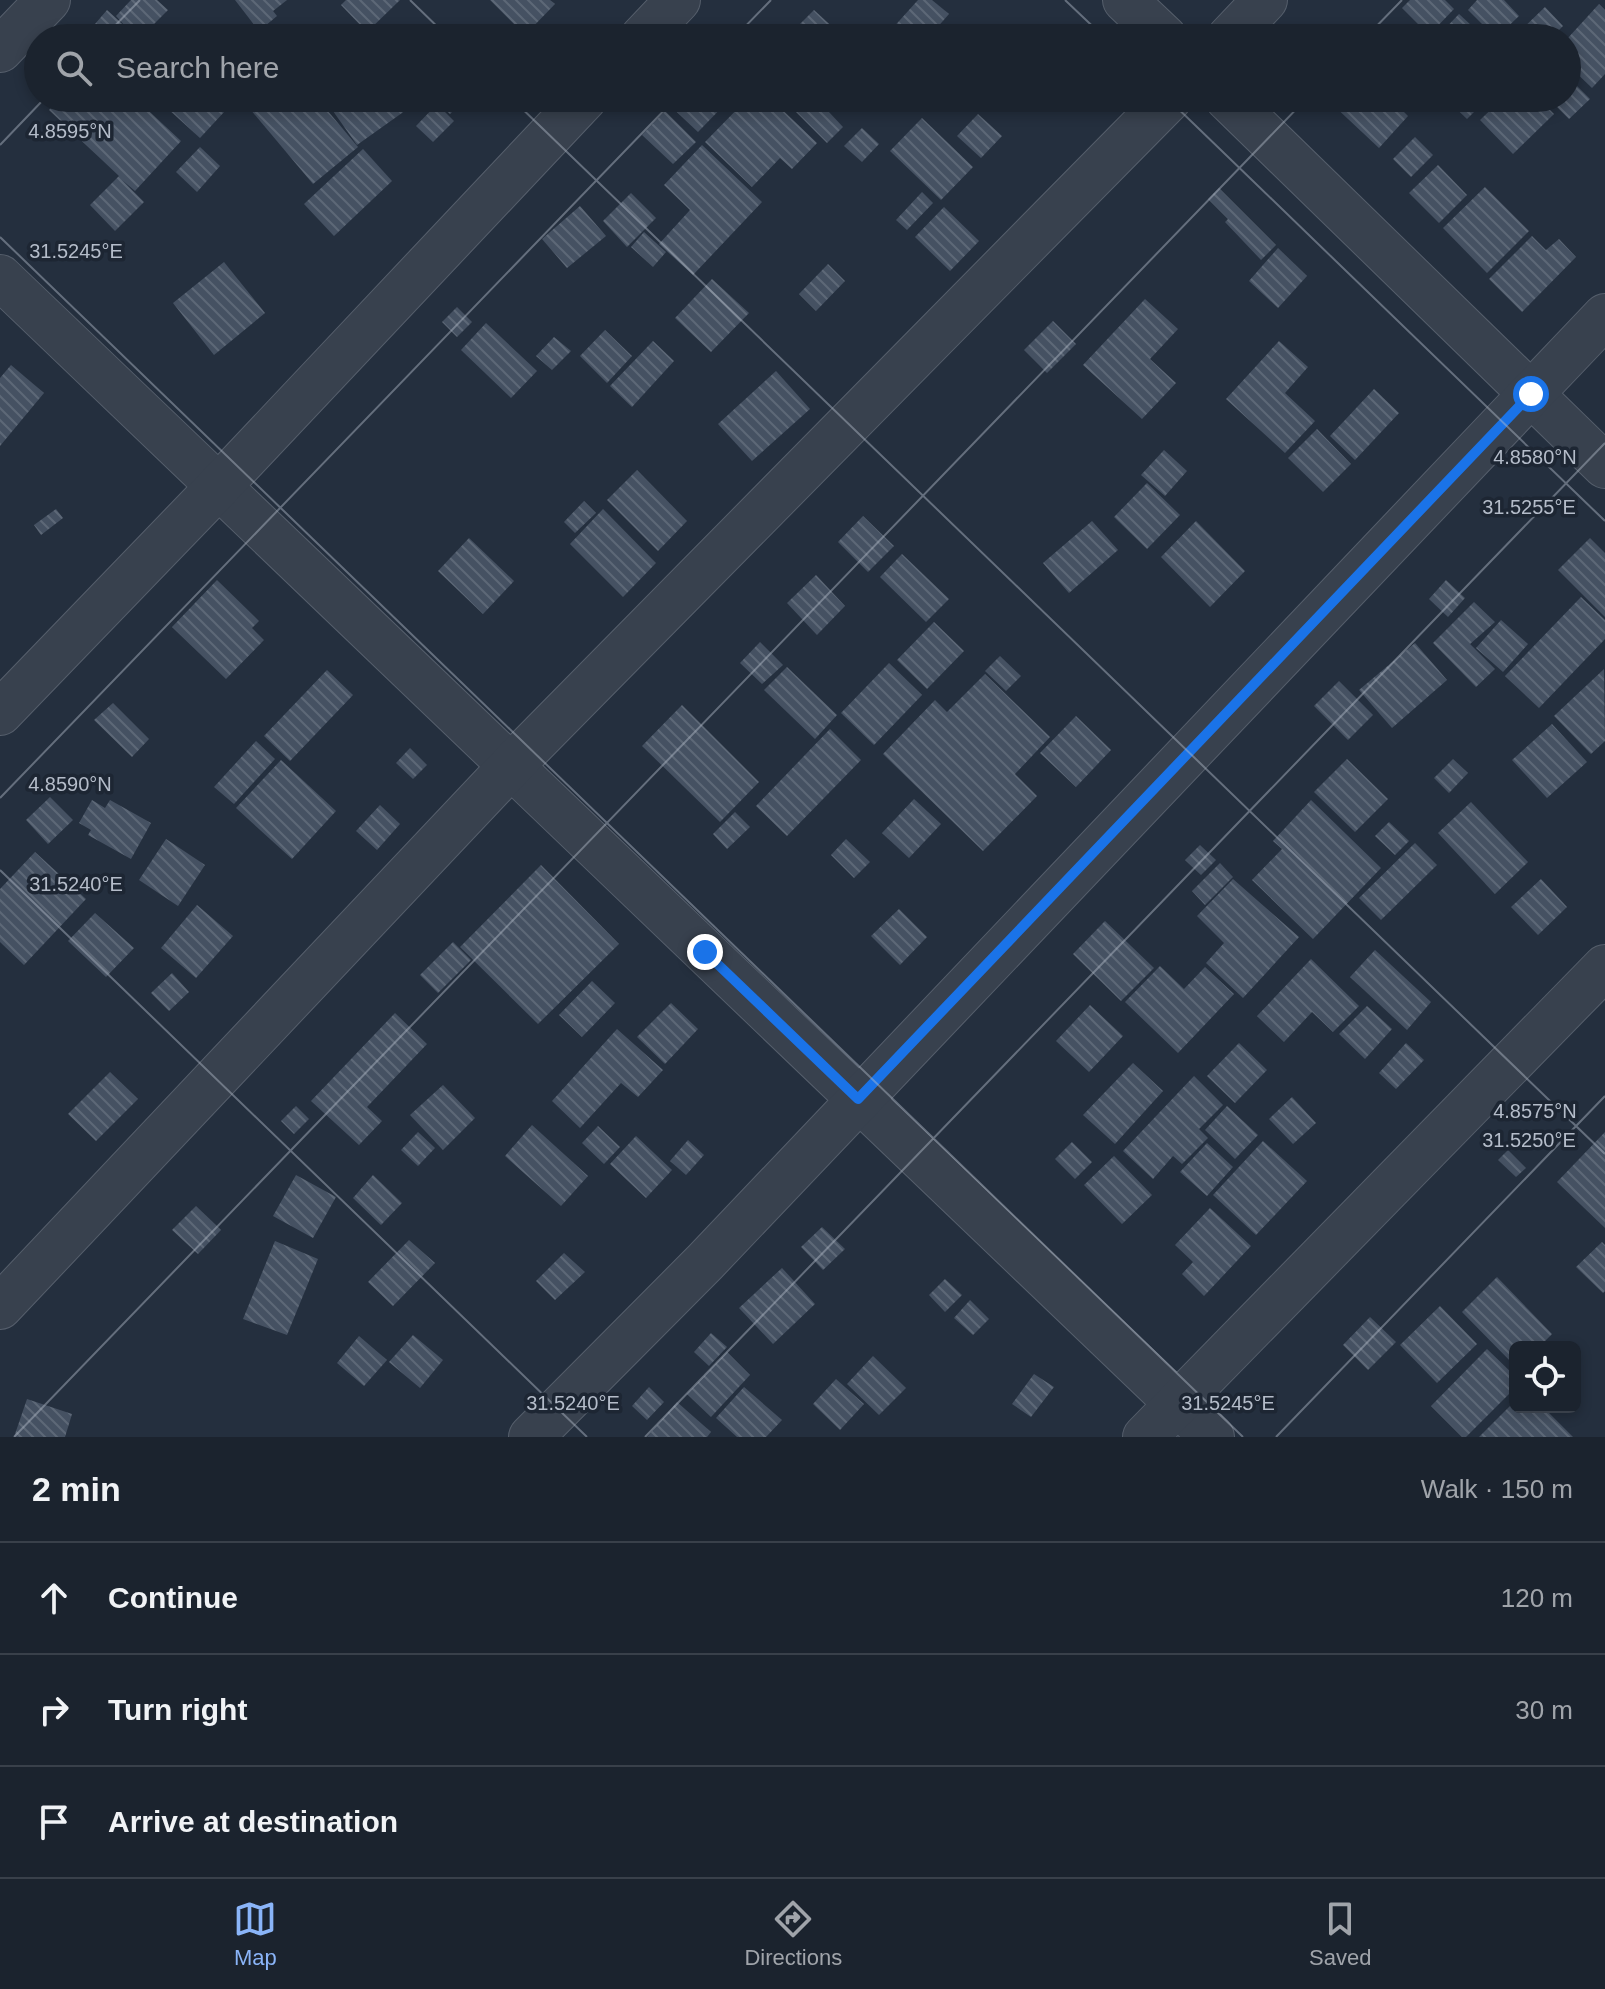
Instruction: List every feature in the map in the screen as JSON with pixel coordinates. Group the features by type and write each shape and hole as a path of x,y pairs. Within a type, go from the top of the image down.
{"street":[{"path":"25,24 48,0"},
{"path":"655,24 678,0"},
{"path":"1125,0 1150,24"},
{"path":"1242,24 1265,0"},
{"path":"0,50 24,25"},
{"path":"0,713 572,112"},
{"path":"0,1307 511,766 1156,112"},
{"path":"1241,112 1605,466"},
{"path":"0,277 1212,1437"},
{"path":"531,1437 705,1262 1605,316"},
{"path":"1145,1437 1605,967"}],"building":[{"path":"131,0 157,0 168,10 154,24 123,24 116,16"},
{"path":"235,0 287,0 273,11 277,16 267,24 254,24"},
{"path":"346,0 400,0 375,24 359,24 341,5"},
{"path":"490,0 550,0 555,4 536,24 514,24"},
{"path":"918,0 932,0 949,14 940,24 896,24"},
{"path":"1410,0 1445,0 1454,9 1440,24 1418,24 1402,8"},
{"path":"1477,0 1504,0 1519,16 1511,24 1482,24 1468,10"},
{"path":"1599,4 1605,10 1605,74 1592,88 1581,77 1581,24"},
{"path":"1545,7 1561,24 1527,24"},
{"path":"107,10 123,24 95,24"},
{"path":"814,10 829,24 800,24"},
{"path":"1459,14 1470,24 1449,24"},
{"path":"1581,90 1590,99 1581,108"},
{"path":"51,112 150,112 181,141 135,191 122,180 144,202 115,231 90,205 119,176"},
{"path":"171,112 224,112 200,138"},
{"path":"253,112 329,112 358,147 313,184"},
{"path":"334,112 403,112 357,145"},
{"path":"429,112 445,112 454,121 433,142 416,126"},
{"path":"666,112 696,142 673,164 642,135"},
{"path":"677,112 717,112 698,132"},
{"path":"734,112 785,112 817,143 792,169 780,158 752,187 705,142"},
{"path":"796,112 829,112 843,127 827,143"},
{"path":"1341,112 1404,112 1408,116 1379,148"},
{"path":"1460,112 1474,112 1467,119"},
{"path":"1488,112 1554,114 1513,154 1480,120"},
{"path":"1562,112 1576,112 1569,119"},
{"path":"978,114 1002,136 981,158 957,136"},
{"path":"922,118 973,167 941,200 890,151"},
{"path":"862,128 879,144 862,162 844,146"},
{"path":"1415,137 1433,155 1411,177 1393,159"},
{"path":"702,145 762,202 693,275 659,244 690,210 664,185"},
{"path":"200,147 220,166 197,192 176,172"},
{"path":"363,149 392,181 334,236 304,204"},
{"path":"1438,165 1467,195 1439,223 1409,193"},
{"path":"1485,187 1529,231 1487,273 1443,228"},
{"path":"1219,188 1276,245 1261,260 1208,199"},
{"path":"922,192 933,203 907,230 896,220"},
{"path":"631,193 656,218 627,247 603,221"},
{"path":"580,206 606,236 567,268 542,239"},
{"path":"944,207 979,241 950,271 915,237"},
{"path":"644,232 666,252 653,267 631,247"},
{"path":"1532,236 1546,250 1559,239 1576,257 1522,312 1489,279"},
{"path":"1278,248 1307,276 1278,308 1249,281"},
{"path":"224,262 265,313 214,355 173,303"},
{"path":"828,264 845,281 816,311 799,294"},
{"path":"712,279 749,313 711,352 675,318"},
{"path":"1145,299 1178,329 1150,359 1176,383 1142,419 1083,365"},
{"path":"457,307 472,322 457,337 442,322"},
{"path":"1053,321 1076,344 1047,373 1024,350"},
{"path":"486,323 537,371 511,398 461,350"},
{"path":"605,330 632,356 607,383 580,356"},
{"path":"554,337 571,351 552,370 536,356"},
{"path":"653,341 674,361 632,407 610,386"},
{"path":"1279,341 1308,367 1285,393 1315,421 1285,453 1226,399"},
{"path":"11,365 44,393 0,446 0,378"},
{"path":"776,371 810,409 752,461 718,424"},
{"path":"1374,389 1399,413 1355,460 1330,436"},
{"path":"1317,429 1351,464 1323,492 1288,458"},
{"path":"1164,450 1187,471 1165,496 1141,475"},
{"path":"637,470 687,521 658,551 607,500"},
{"path":"1147,483 1180,515 1147,549 1114,517"},
{"path":"584,501 596,513 575,533 564,522"},
{"path":"56,509 63,518 41,535 34,525"},
{"path":"603,509 656,563 623,597 570,544"},
{"path":"863,516 894,546 868,572 838,542"},
{"path":"1092,521 1118,550 1069,593 1043,563"},
{"path":"1196,521 1245,571 1210,607 1161,557"},
{"path":"469,538 514,581 483,614 438,571"},
{"path":"1590,538 1605,553 1605,617 1558,570"},
{"path":"902,554 949,599 926,622 880,577"},
{"path":"816,575 845,606 817,635 787,603"},
{"path":"217,580 259,621 252,628 264,640 226,679 172,627"},
{"path":"1446,580 1465,598 1448,617 1429,599"},
{"path":"1581,597 1605,620 1605,639 1539,708 1505,676"},
{"path":"1474,602 1495,622 1470,644 1495,669 1476,687 1433,643"},
{"path":"1501,620 1528,644 1503,672 1476,648"},
{"path":"934,622 964,651 927,689 897,660"},
{"path":"760,642 783,665 762,684 740,663"},
{"path":"1415,643 1447,680 1392,728 1359,690"},
{"path":"1000,656 1021,676 1006,691 985,671"},
{"path":"889,663 922,695 874,745 841,713"},
{"path":"787,667 837,715 815,739 764,690"},
{"path":"1604,669 1605,741 1591,754 1554,716"},
{"path":"327,670 353,695 290,761 264,736"},
{"path":"985,674 1050,737 1015,774 1037,796 983,851 883,754 935,700 947,712"},
{"path":"1339,681 1373,715 1348,740 1314,706"},
{"path":"113,703 149,739 132,757 94,720"},
{"path":"682,705 759,782 720,822 642,746"},
{"path":"1076,716 1111,750 1076,787 1040,753"},
{"path":"1552,724 1587,762 1547,798 1512,760"},
{"path":"830,729 861,760 787,836 756,806"},
{"path":"256,741 275,759 234,804 214,787"},
{"path":"410,748 427,765 413,779 396,763"},
{"path":"1347,759 1388,799 1355,832 1314,792"},
{"path":"1453,759 1468,773 1449,793 1434,778"},
{"path":"281,760 336,811 292,859 236,808"},
{"path":"50,797 73,820 48,844 26,820"},
{"path":"914,799 941,824 909,858 882,833"},
{"path":"92,800 105,808 110,800 151,823 131,859 88,835 91,830 79,823"},
{"path":"1311,800 1381,868 1313,939 1252,880 1282,849 1273,841"},
{"path":"1471,802 1528,862 1495,894 1438,833"},
{"path":"380,805 400,824 377,850 356,831"},
{"path":"735,812 750,827 727,849 713,834"},
{"path":"1389,822 1409,841 1395,855 1375,836"},
{"path":"166,839 205,865 178,906 139,880"},
{"path":"846,839 870,862 854,878 831,855"},
{"path":"1415,843 1437,865 1381,920 1359,898"},
{"path":"1200,845 1216,860 1201,875 1185,860"},
{"path":"35,852 86,899 24,965 0,942 0,889"},
{"path":"1220,863 1233,877 1205,905 1192,891"},
{"path":"541,865 619,944 538,1024 460,947"},
{"path":"1233,879 1299,937 1243,998 1206,963 1224,943 1197,916"},
{"path":"1541,879 1567,907 1538,935 1511,907"},
{"path":"197,905 233,936 196,978 161,948"},
{"path":"899,909 927,937 900,965 871,936"},
{"path":"95,913 134,948 106,977 68,941"},
{"path":"1105,921 1154,968 1121,1001 1073,954"},
{"path":"453,942 471,960 438,993 420,975"},
{"path":"1375,950 1431,1002 1407,1030 1350,977"},
{"path":"1311,959 1359,1006 1333,1032 1312,1012 1284,1042 1257,1016"},
{"path":"1160,966 1184,989 1205,967 1234,994 1178,1053 1125,1002"},
{"path":"172,973 189,992 169,1011 151,993"},
{"path":"592,981 615,1003 582,1037 559,1015"},
{"path":"671,1003 698,1029 665,1064 637,1037"},
{"path":"1090,1005 1123,1036 1089,1072 1056,1041"},
{"path":"1367,1006 1392,1029 1365,1059 1339,1034"},
{"path":"395,1013 427,1044 367,1107 382,1121 359,1145 311,1101"},
{"path":"617,1029 663,1070 638,1097 621,1083 580,1128 552,1101"},
{"path":"1239,1043 1267,1070 1235,1103 1207,1076"},
{"path":"1406,1043 1424,1060 1396,1089 1379,1073"},
{"path":"1133,1063 1163,1091 1115,1144 1083,1115"},
{"path":"110,1072 138,1099 96,1141 68,1114"},
{"path":"1194,1076 1223,1105 1199,1129 1208,1138 1182,1164 1173,1156 1153,1179 1123,1151"},
{"path":"443,1085 475,1118 443,1150 410,1115"},
{"path":"1292,1097 1316,1123 1293,1144 1269,1119"},
{"path":"296,1106 309,1119 294,1134 281,1121"},
{"path":"1227,1106 1258,1135 1235,1159 1205,1130"},
{"path":"532,1125 588,1176 561,1206 505,1156"},
{"path":"598,1126 620,1147 604,1164 582,1143"},
{"path":"418,1132 435,1148 418,1166 401,1150"},
{"path":"1605,1132 1605,1228 1557,1182"},
{"path":"636,1136 672,1170 646,1198 610,1164"},
{"path":"688,1140 704,1155 686,1175 670,1161"},
{"path":"1263,1141 1307,1181 1256,1235 1213,1195"},
{"path":"1072,1142 1092,1162 1075,1179 1055,1159"},
{"path":"1207,1143 1233,1167 1207,1196 1180,1172"},
{"path":"1508,1150 1526,1168 1516,1177 1498,1160"},
{"path":"1114,1156 1152,1195 1122,1224 1084,1185"},
{"path":"296,1175 336,1197 313,1238 273,1216"},
{"path":"373,1175 402,1203 381,1225 353,1198"},
{"path":"196,1206 221,1230 198,1254 172,1230"},
{"path":"1210,1208 1251,1246 1204,1296 1182,1274 1193,1262 1175,1245"},
{"path":"822,1227 845,1249 823,1270 801,1247"},
{"path":"409,1240 435,1263 393,1306 368,1282"},
{"path":"275,1241 318,1259 287,1335 243,1319"},
{"path":"1602,1242 1605,1245 1603,1293 1576,1267"},
{"path":"564,1253 585,1272 555,1300 536,1281"},
{"path":"782,1268 815,1304 773,1344 739,1308"},
{"path":"1497,1277 1552,1334 1545,1341 1509,1341 1509,1360 1462,1312"},
{"path":"945,1279 962,1295 945,1312 929,1295"},
{"path":"970,1300 989,1319 973,1335 954,1318"},
{"path":"1440,1306 1477,1344 1437,1383 1400,1345"},
{"path":"1370,1317 1396,1342 1368,1370 1343,1345"},
{"path":"711,1333 727,1347 709,1366 694,1352"},
{"path":"413,1335 443,1360 420,1388 389,1362"},
{"path":"359,1336 387,1360 364,1386 337,1363"},
{"path":"1487,1349 1509,1370 1509,1394 1466,1437 1462,1437 1431,1406"},
{"path":"727,1352 750,1375 711,1417 687,1394"},
{"path":"873,1356 906,1388 879,1415 847,1384"},
{"path":"1034,1374 1054,1387 1031,1417 1012,1404"},
{"path":"836,1379 864,1404 840,1430 813,1404"},
{"path":"649,1387 664,1402 647,1420 632,1406"},
{"path":"744,1387 782,1420 766,1437 737,1437 716,1418"},
{"path":"27,1399 72,1414 65,1437 14,1437"},
{"path":"677,1402 711,1432 707,1437 647,1437"},
{"path":"1509,1407 1509,1413 1549,1413 1573,1437 1479,1437"}],"route":[{"path":"705,952 858,1099 1531,394"}]}
